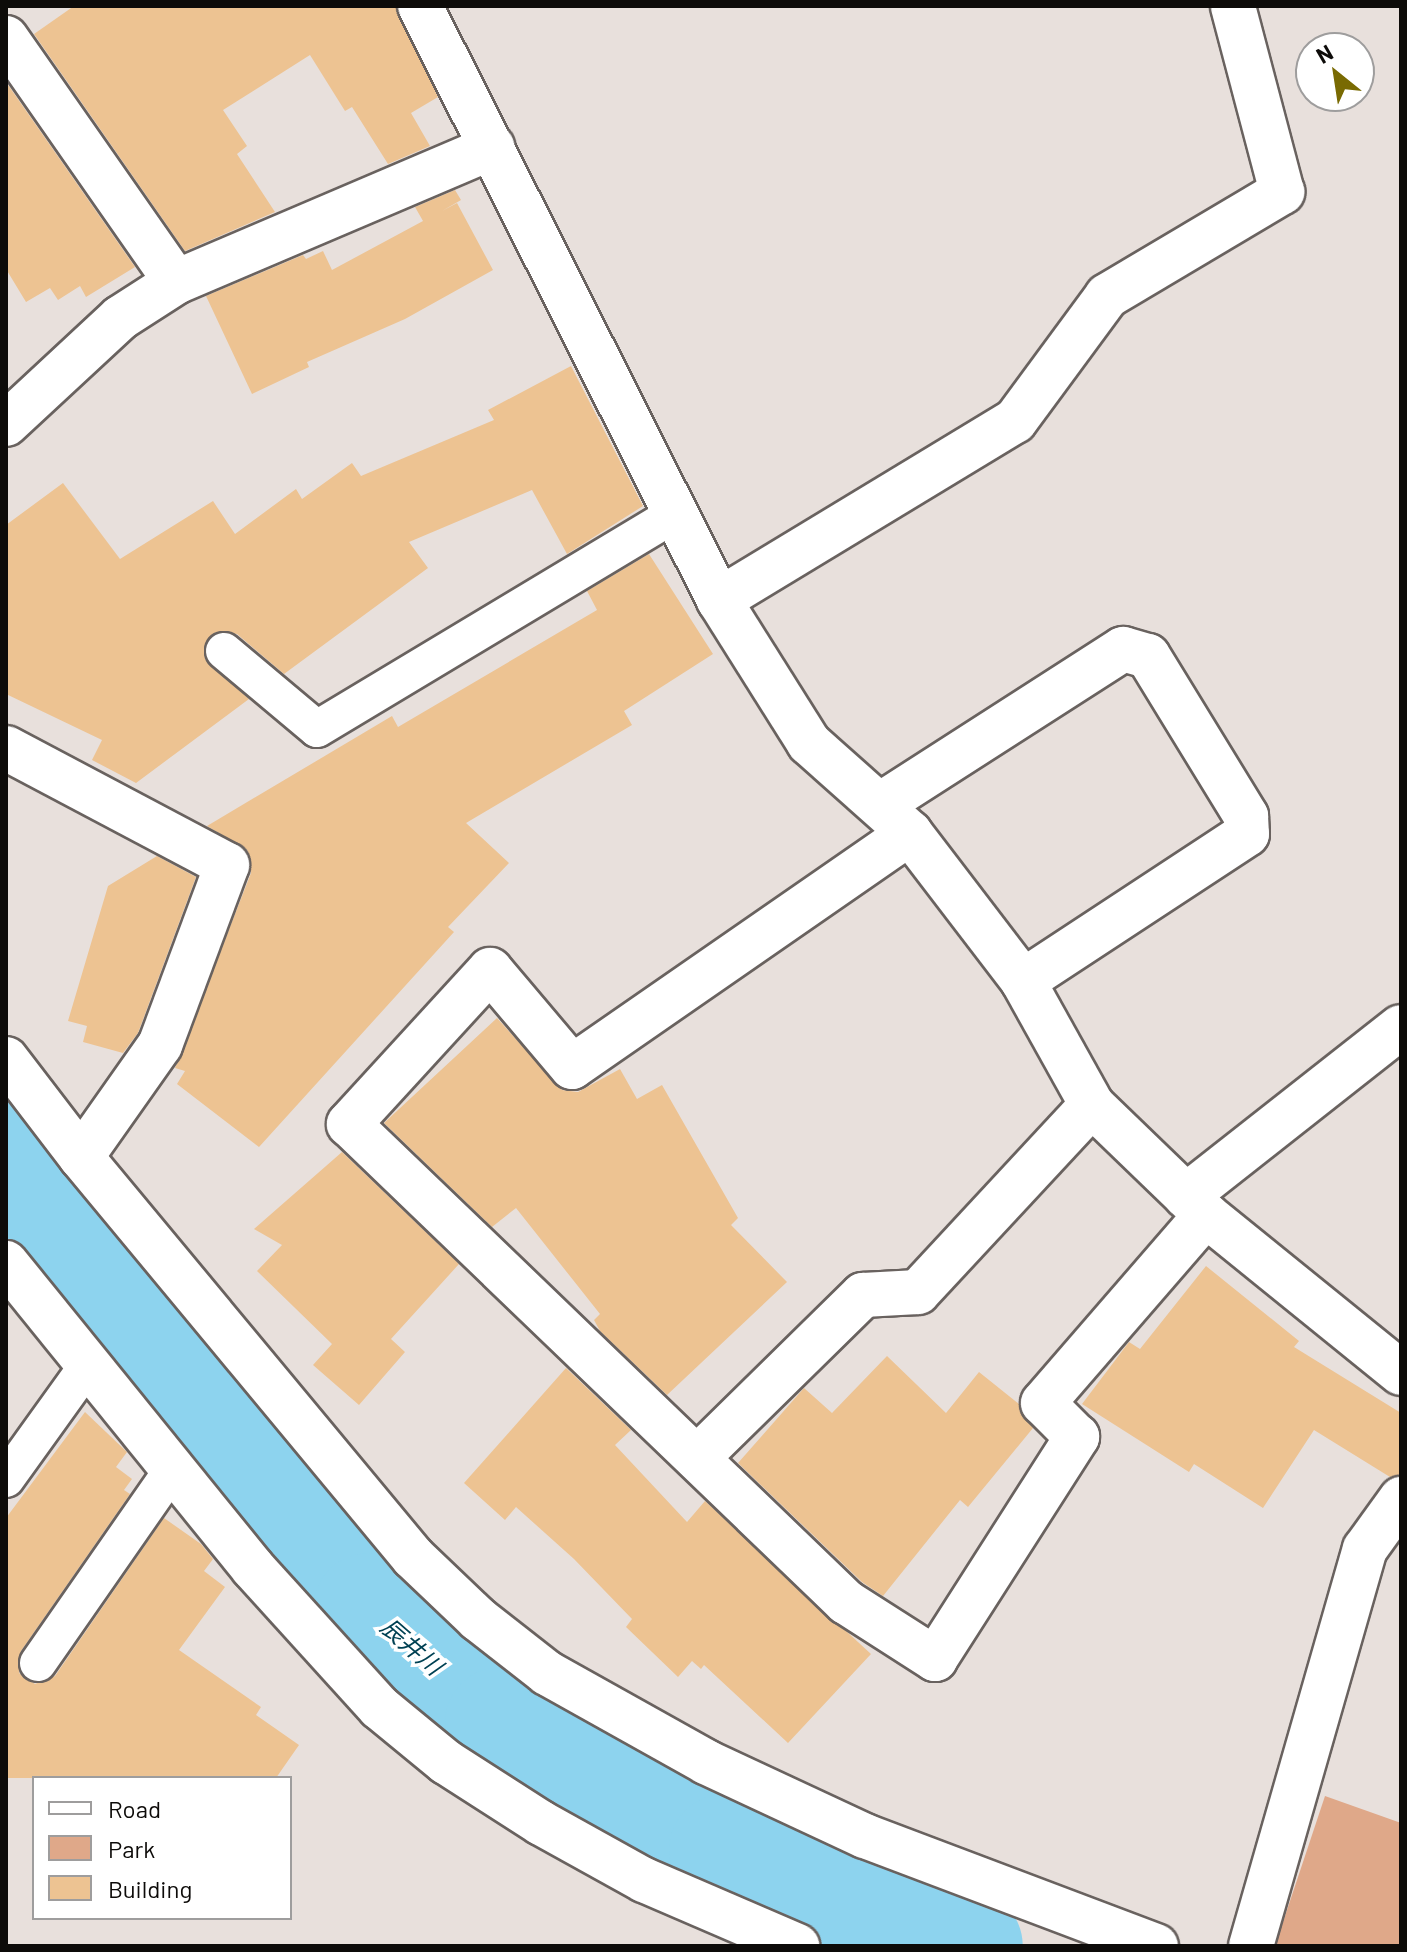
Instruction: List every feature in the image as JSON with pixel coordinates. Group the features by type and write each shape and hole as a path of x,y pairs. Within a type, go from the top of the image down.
{"street":[{"path":"420,6 719,600 809,743 895,819 1023,981 1092,1105 1196,1206 1401,1373"},
{"path":"719,600 1015,421 1107,296 1282,192 1233,6"},
{"path":"6,38 176,282"},
{"path":"6,424 120,318 176,282 492,147"},
{"path":"1023,981 1247,834 1246,816 1148,656 1123,649 572,1067 490,970 349,1124 846,1602 935,1659 1077,1437 1043,1403 1196,1206 1401,1027"},
{"path":"6,748 227,865 160,1045 81,1157"},
{"path":"6,1059 81,1157 413,1557 478,1619 547,1673 706,1762 865,1836 1156,1946"},
{"path":"697,1458 863,1295 918,1292 1092,1105"},
{"path":"6,1263 317,1644 379,1707 446,1762 644,1880 797,1946"},
{"path":"1251,1946 1365,1549 1401,1499"}],"lane":[{"path":"224,651 317,729 676,513"},
{"path":"6,1479 88,1365"},
{"path":"38,1663 173,1469"}],"green space":[{"path":"1325,1796 1401,1823 1401,1946 1275,1946"}],"building":[{"path":"74,6 395,6 438,97 411,113 430,146 388,164 352,107 345,111 310,55 223,110 247,146 237,154 275,212 185,251 34,34"},
{"path":"6,82 135,267 86,297 80,286 58,300 50,288 26,302 6,269"},
{"path":"455,190 461,200 442,211 457,203 493,270 405,319 307,362 309,367 252,394 206,296 303,255 306,259 323,251 332,270 423,221 415,207"},
{"path":"571,366 643,506 567,554 532,490 409,542 428,568 284,674 237,634 216,632 204,647 205,659 249,699 136,783 92,760 102,740 6,694 6,525 63,483 120,559 213,501 235,534 296,489 302,499 352,463 361,476 494,420 488,410"},
{"path":"649,554 713,654 624,711 632,725 466,823 509,863 448,927 454,932 259,1147 177,1084 185,1071 175,1068 251,873 247,850 207,826 392,716 398,727 597,610 587,591"},
{"path":"157,856 196,877 138,1033 123,1053 83,1042 87,1026 68,1021 108,886"},
{"path":"497,1018 562,1090 578,1092 620,1069 637,1099 662,1085 738,1218 731,1225 787,1282 667,1395 600,1331 594,1320 600,1314 516,1208 492,1227 384,1123"},
{"path":"342,1152 459,1264 391,1339 405,1352 359,1405 313,1365 332,1344 257,1271 282,1245 254,1229"},
{"path":"1206,1266 1299,1341 1294,1347 1401,1413 1401,1474 1390,1477 1314,1430 1263,1508 1194,1464 1189,1472 1082,1404 1129,1342 1140,1349"},
{"path":"887,1356 946,1413 979,1372 1019,1404 1033,1428 968,1507 960,1500 883,1596 862,1582 738,1463 804,1388 832,1413"},
{"path":"566,1368 631,1430 615,1445 687,1522 705,1501 871,1654 788,1743 704,1665 701,1669 692,1661 678,1677 626,1627 632,1619 574,1559 516,1507 505,1520 464,1483"},
{"path":"85,1412 127,1452 116,1467 132,1479 124,1490 130,1494 21,1651 19,1673 35,1684 55,1676 164,1518 201,1544 213,1559 204,1571 225,1587 179,1650 261,1707 256,1715 299,1745 277,1776 6,1778 6,1518"}],"waterway":[{"name":"辰井川","path":"6,1156 369,1609 501,1723 725,1850 967,1946"}]}
